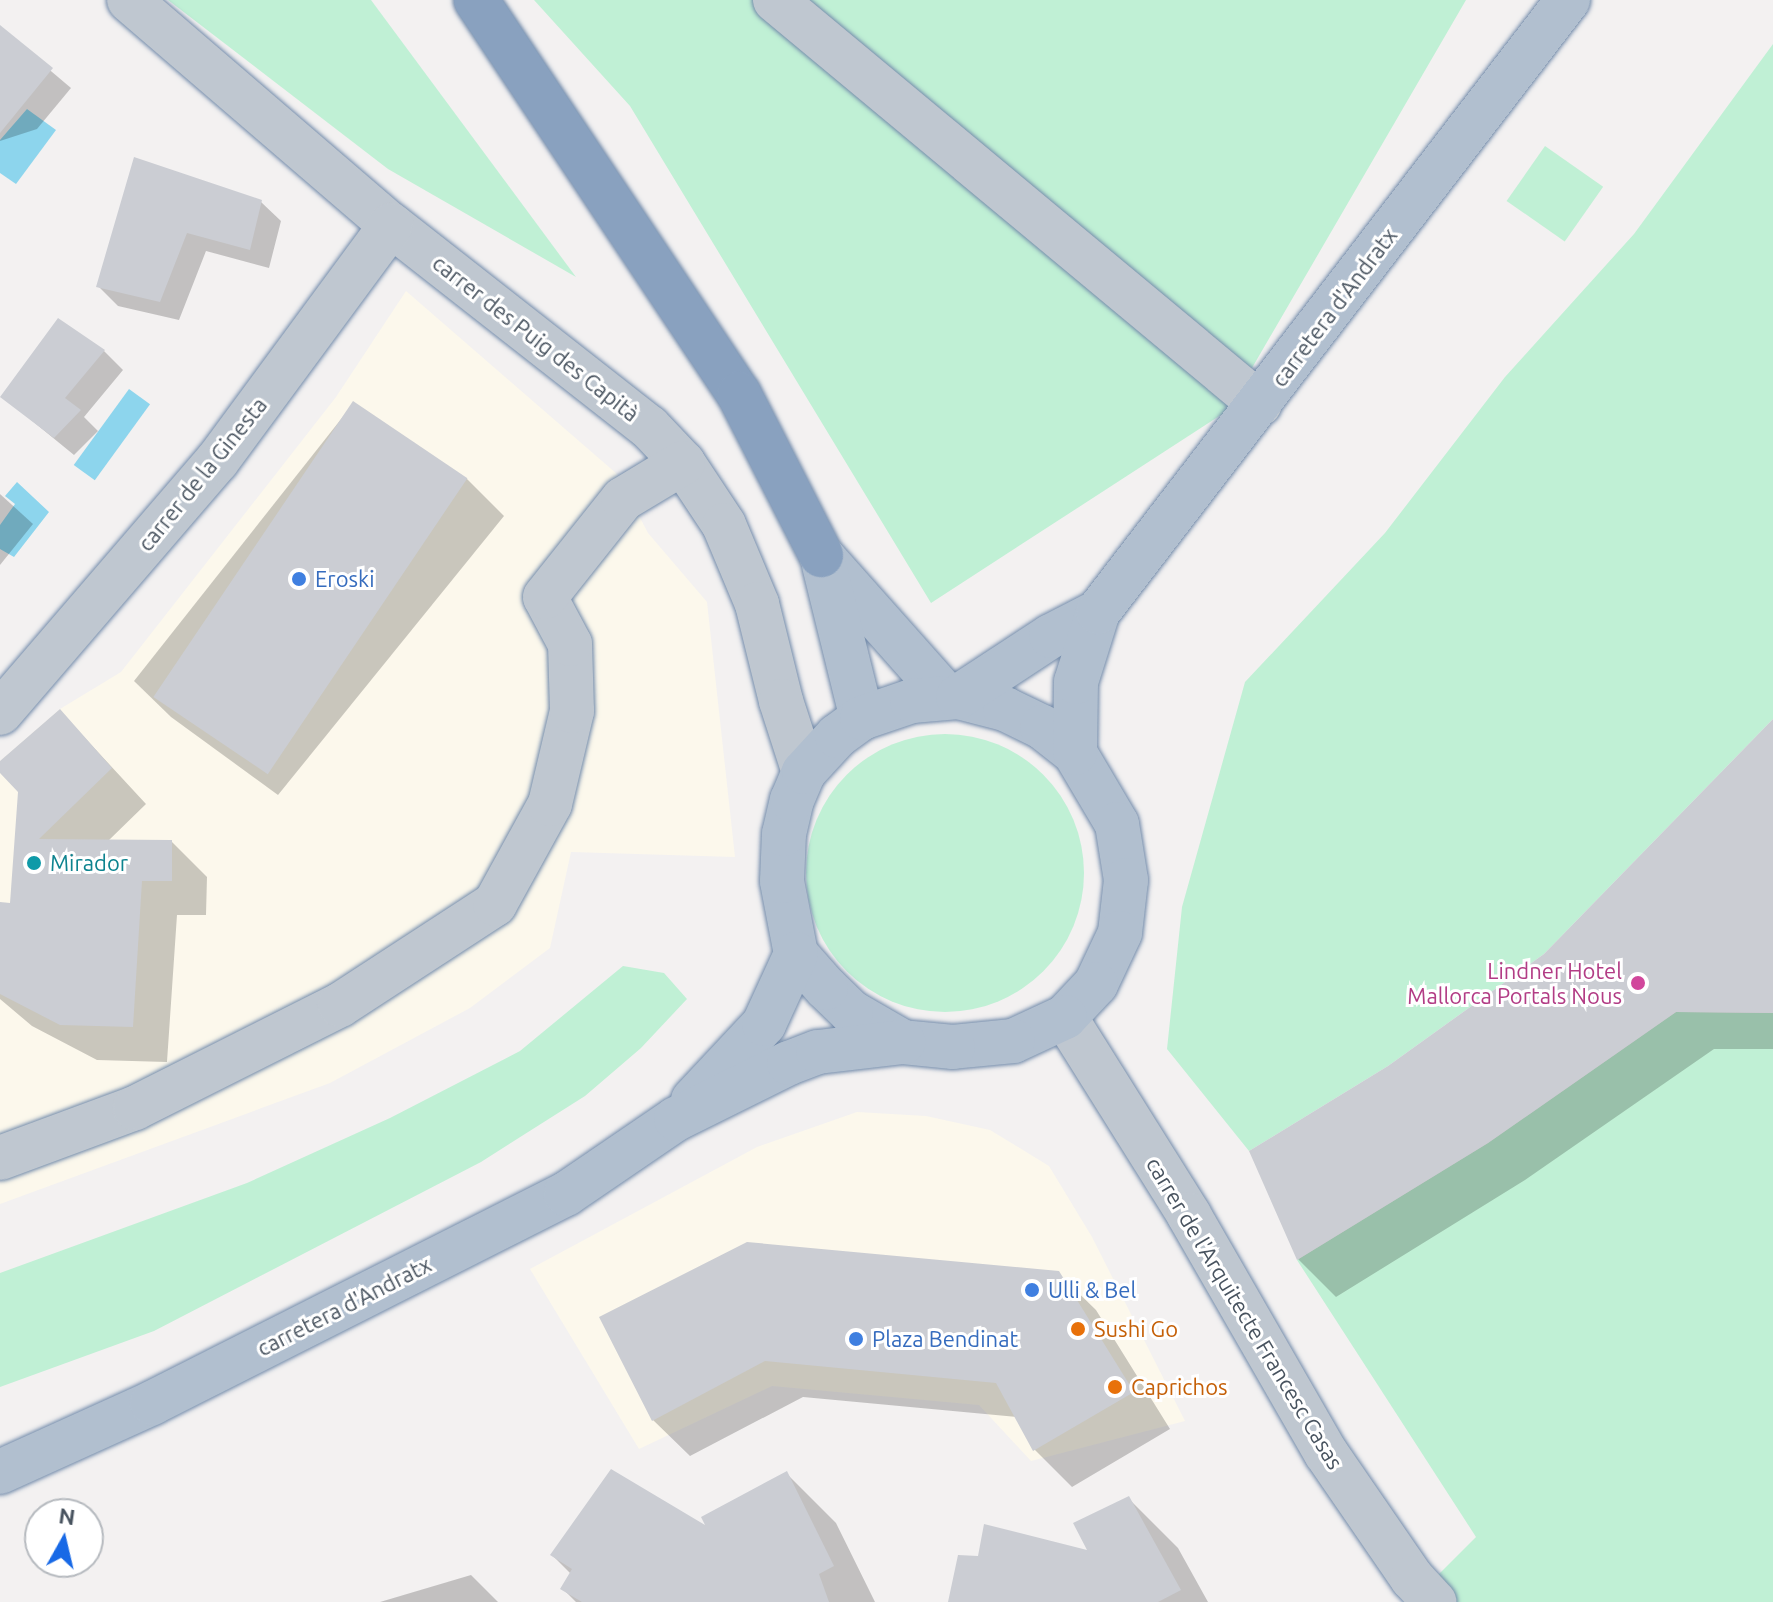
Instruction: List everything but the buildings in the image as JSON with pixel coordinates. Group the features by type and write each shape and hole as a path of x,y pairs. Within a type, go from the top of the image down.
{"highway":[{"path":"476,0 739,394 821,555"}],"main road":[{"name":"carretera d'Andratx","path":"1075,753 1076,682 1098,612 1568,0"},
{"path":"821,555 952,697"},
{"path":"821,555 862,718"},
{"name":"carretera d'Andratx","path":"952,697 1051,636 1098,612"},
{"path":"952,697 1005,709 1042,727 1075,753 1117,824 1126,880 1120,933 1096,984 1065,1017 1013,1041 953,1047 903,1042 851,1012 796,954 782,881 784,834 804,772 837,736 862,718 912,701 952,697"},
{"name":"carretera d'Andratx","path":"676,1119 764,1024 796,954"},
{"name":"carretera d'Andratx","path":"0,1472 152,1403 566,1194 676,1119 818,1052 903,1042"}],"street":[{"name":"carrer des Puig des Capità","path":"129,0 391,225 649,427 683,463 724,525 757,604 781,701 804,772"},
{"path":"775,0 1260,404"},
{"name":"carrer de la Ginesta","path":"0,713 217,461 391,225"},
{"path":"0,1158 135,1108 340,1005 495,904 550,804 572,711 570,644 545,597 623,499 683,463"},
{"name":"carrer de l'Arquitecte Francesc Casas","path":"1065,1017 1189,1215 1326,1453 1412,1578 1434,1602"}],"shaded area":[{"name":"Mirador","path":"406,291 617,474 648,533 707,602 735,857 571,852 550,948 470,1008 330,1083 0,1204 0,761 60,709 121,672 336,397"},
{"path":"857,1112 926,1116 990,1130 1049,1166 1092,1237 1185,1421 1031,1461 979,1405 772,1386 639,1449 530,1269 757,1147"}],"green space":[{"path":"168,0 371,0 576,277 388,169"},
{"path":"534,0 1466,0 1227,411 931,603 630,106"},
{"path":"1773,44 1773,719 1544,954 1388,1066 1249,1151 1167,1049 1182,907 1245,682 1385,533 1505,377 1634,234"},
{"path":"1545,146 1603,187 1565,242 1507,201"},
{"path":"959,734 1011,750 1044,774 1074,820 1082,846 1082,900 1074,926 1044,972 998,1002 959,1012 931,1012 879,996 846,972 837,961 822,939 808,900 806,859 822,807 846,774 857,765 879,750 918,736"},
{"path":"623,966 664,973 687,999 641,1048 585,1096 481,1162 154,1331 0,1387 0,1273 247,1183 390,1118 520,1051"},
{"path":"1676,1012 1773,1013 1773,1602 1411,1602 1476,1537 1297,1260 1488,1143"}],"water":[{"path":"27,109 56,130 16,184 0,173 0,140"},
{"path":"129,389 150,404 95,480 74,465"},
{"path":"17,482 49,512 14,557 0,549 0,525 15,504 5,496"}],"place":[{"name":"Eroski","path":"299,579"},
{"name":"Mirador","path":"34,863"},
{"name":"Lindner Hotel Mallorca Portals Nous","path":"1638,983"},
{"name":"Ulli & Bel","path":"1032,1290"},
{"name":"Sushi Go","path":"1078,1329"},
{"name":"Plaza Bendinat","path":"856,1339"},
{"name":"Caprichos","path":"1115,1387"}]}
